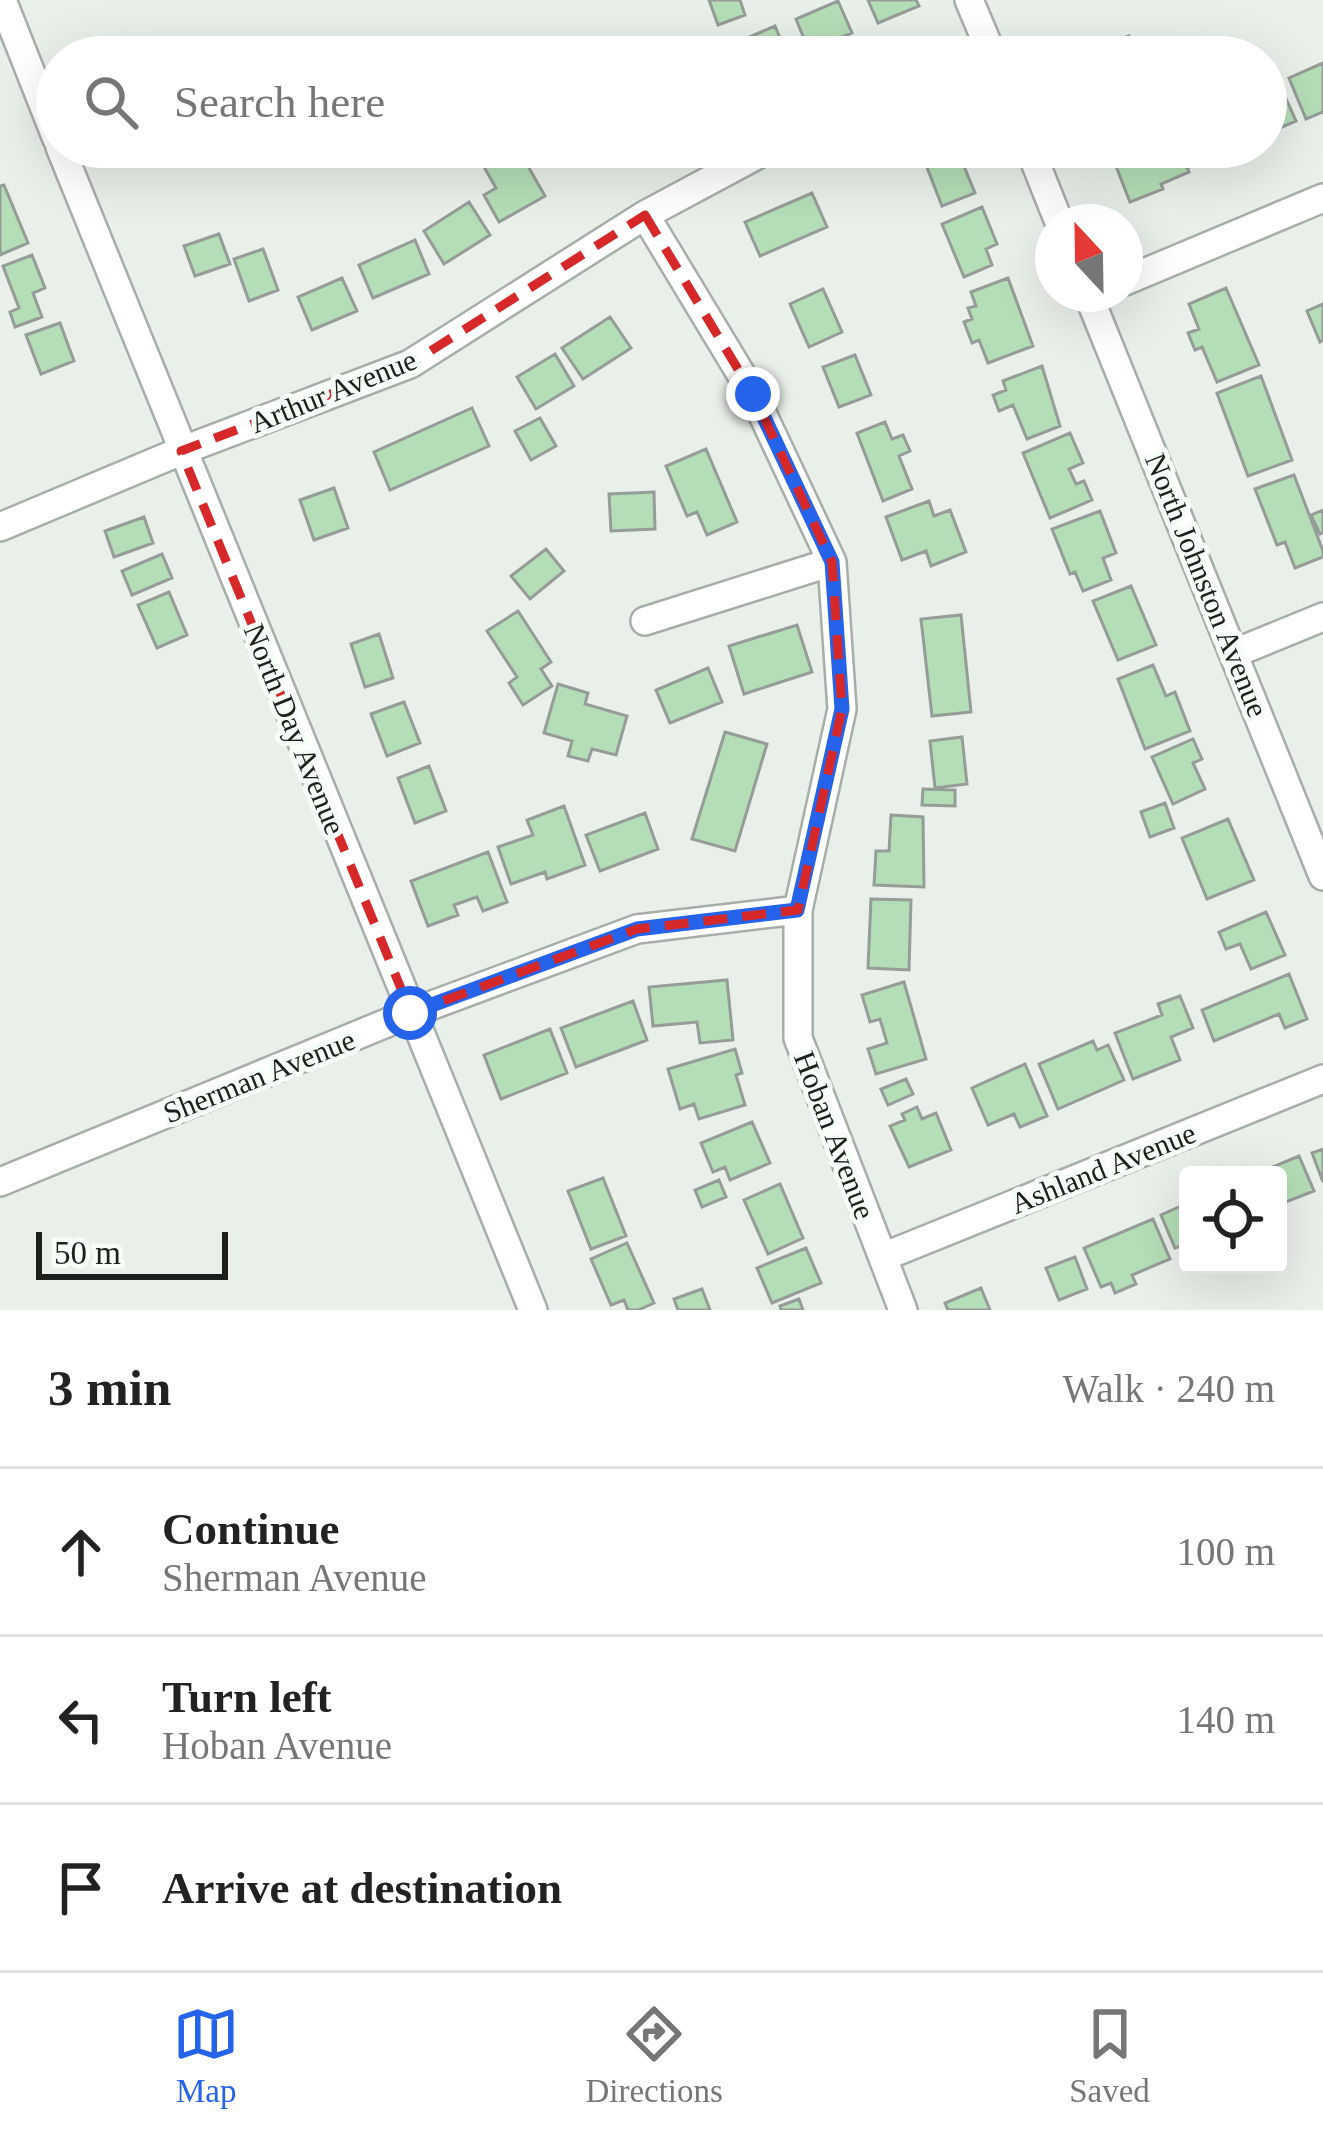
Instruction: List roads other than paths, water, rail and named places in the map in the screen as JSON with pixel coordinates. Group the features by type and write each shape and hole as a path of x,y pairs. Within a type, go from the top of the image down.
{"street":[{"name":"North Day Avenue","path":"2,0 36,85"},
{"path":"969,0 980,36"},
{"name":"North Day Avenue","path":"69,168 533,1310"},
{"name":"Arthur Avenue","path":"0,527 410,364 645,215 733,168"},
{"path":"1037,168 1052,204"},
{"path":"1143,273 1323,198"},
{"name":"Hoban Avenue","path":"645,215 753,394 832,562 842,709 797,910 798,1037 903,1310"},
{"name":"North Johnston Avenue","path":"1097,312 1323,876"},
{"path":"645,621 832,562"},
{"path":"1235,653 1323,617"},
{"name":"Sherman Avenue","path":"0,1182 410,1013 637,929 797,910"},
{"name":"Ashland Avenue","path":"883,1257 1323,1079"}]}
